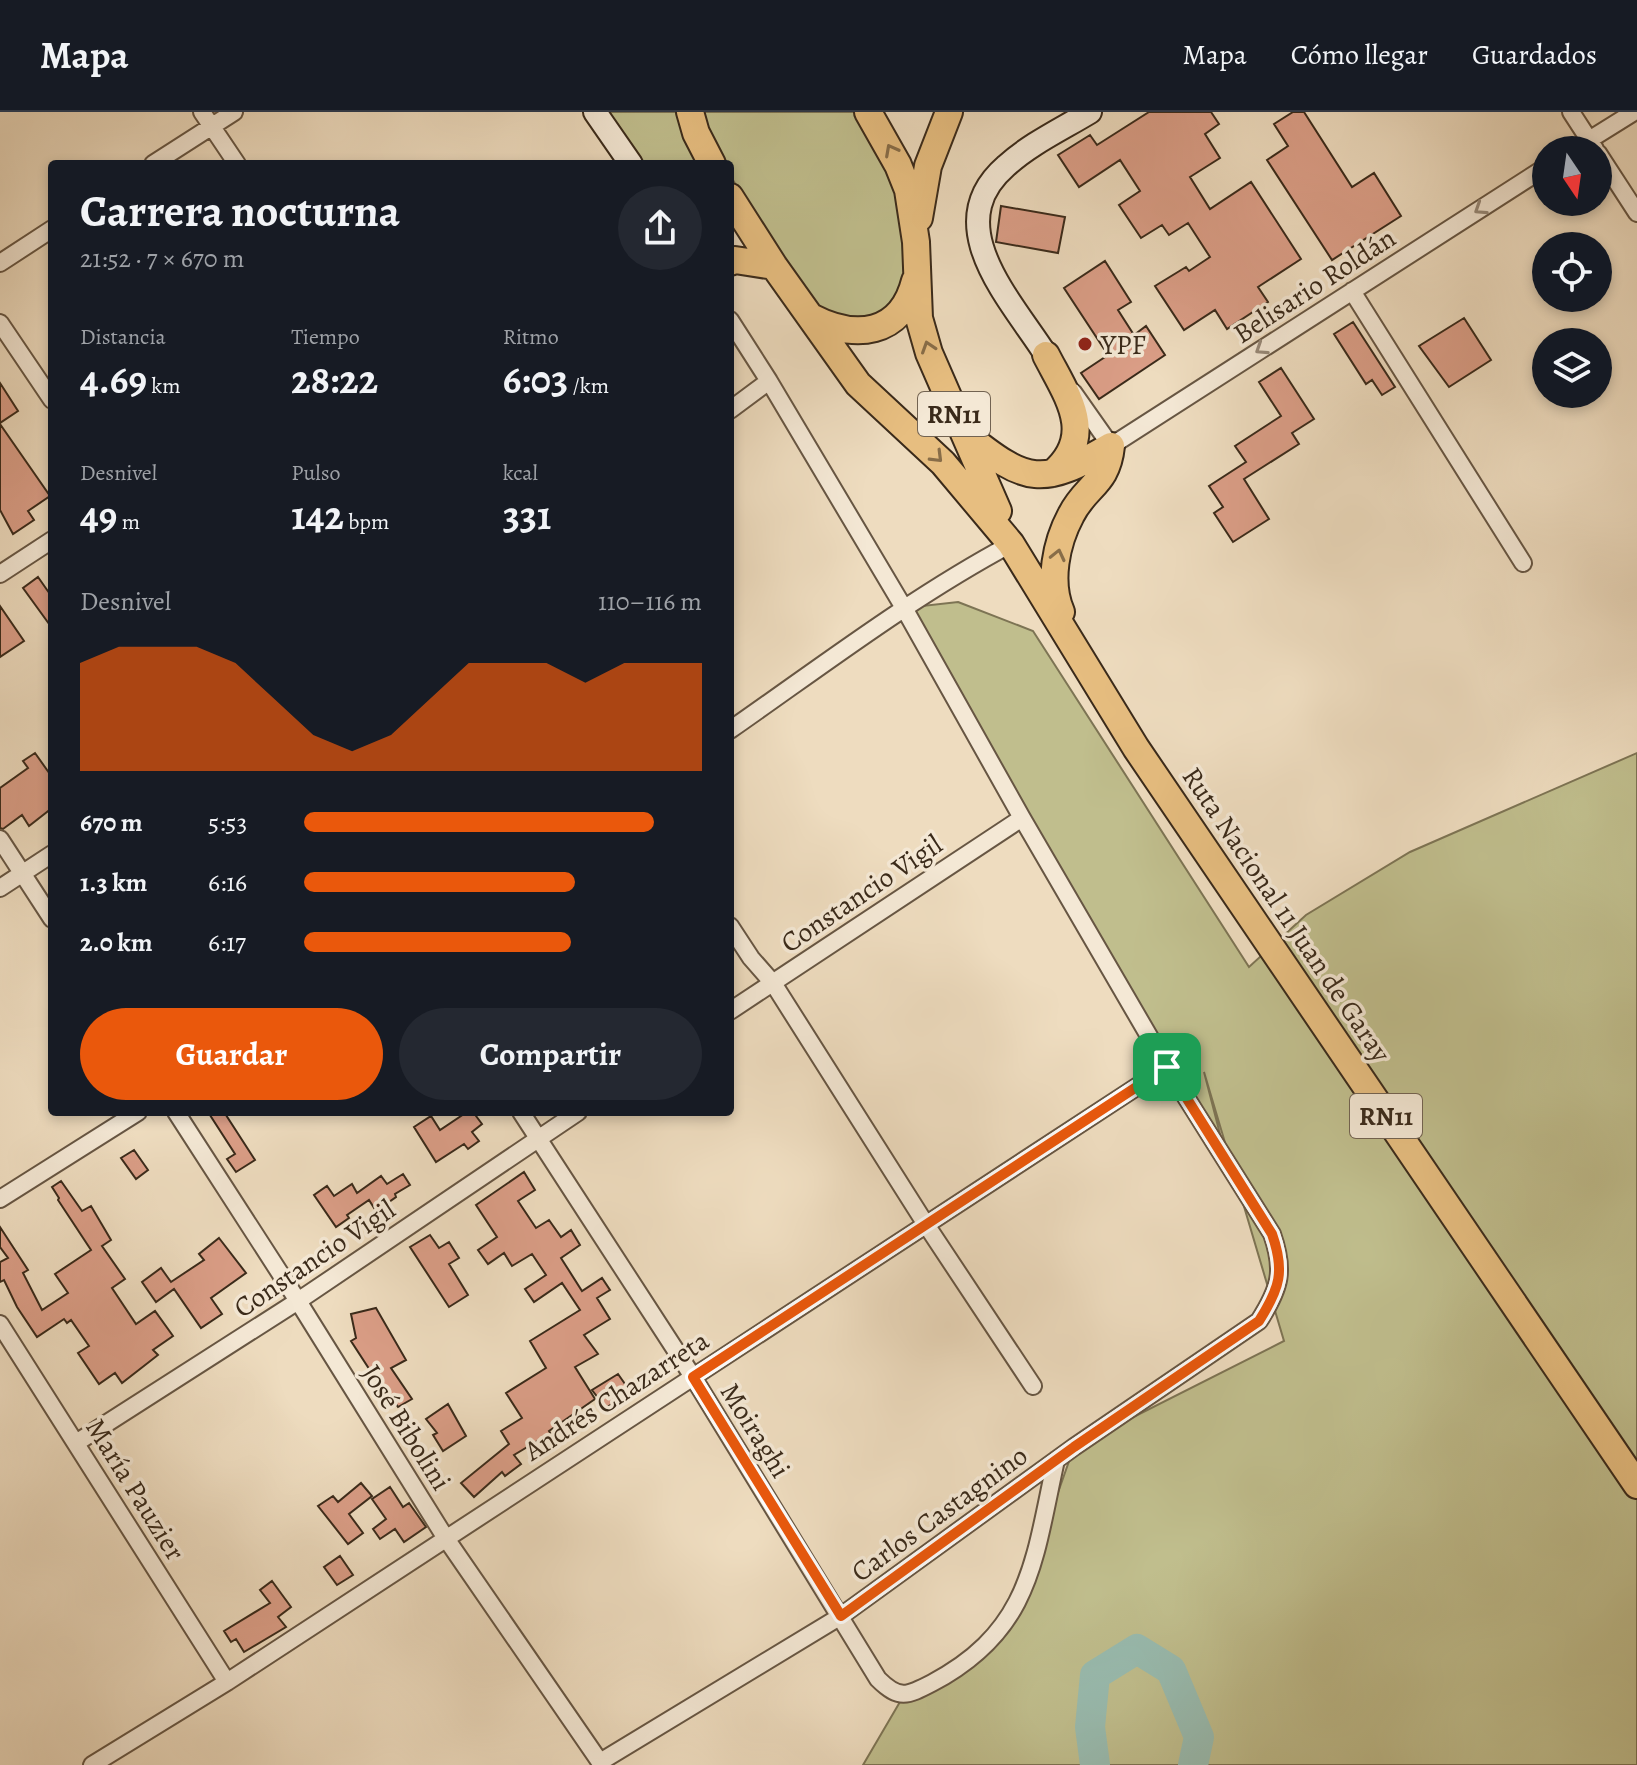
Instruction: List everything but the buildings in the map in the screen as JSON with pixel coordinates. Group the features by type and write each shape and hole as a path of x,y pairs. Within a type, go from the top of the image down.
{"highway":[{"path":"690,112 696,133 710,160"},
{"name":"Ruta Nacional 11 Juan de Garay","path":"868,112 898,165 908,190 916,254 919,318 929,353 961,430 1028,572"},
{"name":"Ruta Nacional 11 Juan de Garay","path":"811,317 832,328 872,330 898,314 909,298 928,166 949,112"},
{"name":"Ruta Nacional 11 Juan de Garay","path":"734,203 774,266 866,394 943,463 1011,544 1136,748 1637,1485"},
{"path":"734,256 747,224"},
{"path":"734,261 774,266"},
{"path":"1046,355 1074,410 1076,424 1072,451 1066,462 1051,474"},
{"path":"961,430 1016,470 1036,474 1051,474 1074,467 1111,446"},
{"path":"1080,655 1055,599 1054,573 1060,543 1072,513 1105,473 1111,446"}],"main road":[{"path":"595,112 627,160"},
{"path":"1046,355 985,260 977,218 981,199 991,181 1007,164 1090,112"}],"street":[{"path":"158,160 207,119 234,112"},
{"path":"1571,112 1587,136"},
{"path":"1607,136 1634,112"},
{"path":"207,119 234,160"},
{"path":"1612,174 1637,213"},
{"name":"Belisario Roldán","path":"1111,446 1532,176"},
{"path":"0,263 48,232"},
{"path":"1352,291 1523,563"},
{"path":"0,323 48,394"},
{"path":"734,326 904,608 1167,1067"},
{"path":"1046,355 1111,446"},
{"path":"734,407 769,381"},
{"path":"0,574 48,543"},
{"path":"734,727 904,608 966,568 1011,544"},
{"name":"Constancio Vigil","path":"734,1008 1022,818"},
{"path":"0,839 48,913"},
{"path":"0,888 48,857"},
{"path":"734,932 773,983 1033,1386"},
{"name":"Andrés Chazarreta","path":"92,1765 227,1682 1167,1067"},
{"name":"Carlos Castagnino","path":"601,1764 841,1616 1056,1460 1259,1321 1274,1298 1279,1277 1280,1257 1272,1234 1167,1067"},
{"path":"0,1199 132,1116"},
{"name":"José Bibolini","path":"179,1116 445,1537 601,1764"},
{"name":"Moiraghi","path":"524,1116 693,1377 878,1679 891,1692 904,1695 959,1669 1004,1625 1031,1574 1056,1460"},
{"name":"Constancio Vigil","path":"76,1443 298,1301 572,1116"},
{"name":"María Pauzier","path":"0,1324 227,1682"}],"shaded area":[{"path":"609,112 689,112 707,160 639,160"},
{"path":"701,112 855,112 888,163 904,223 906,262 903,281 897,296 885,311 865,321 819,310 772,246 734,182 734,160 722,160 704,130"},
{"path":"958,602 1033,631 1249,967 1306,915 1410,852 1637,753 1637,1765 863,1765 904,1695 959,1669 1021,1598 1074,1447 1284,1341 1204,1072 1228,1165 904,608"}],"waterway":[{"path":"1095,1765 1090,1727 1095,1675 1137,1649 1171,1670 1199,1737 1193,1765"}],"place":[{"name":"YPF","path":"1085,344"}],"route":[{"path":"1167,1067 1272,1234 1280,1257 1274,1298 1259,1321 1074,1447 841,1616 693,1377 1167,1067"}]}
